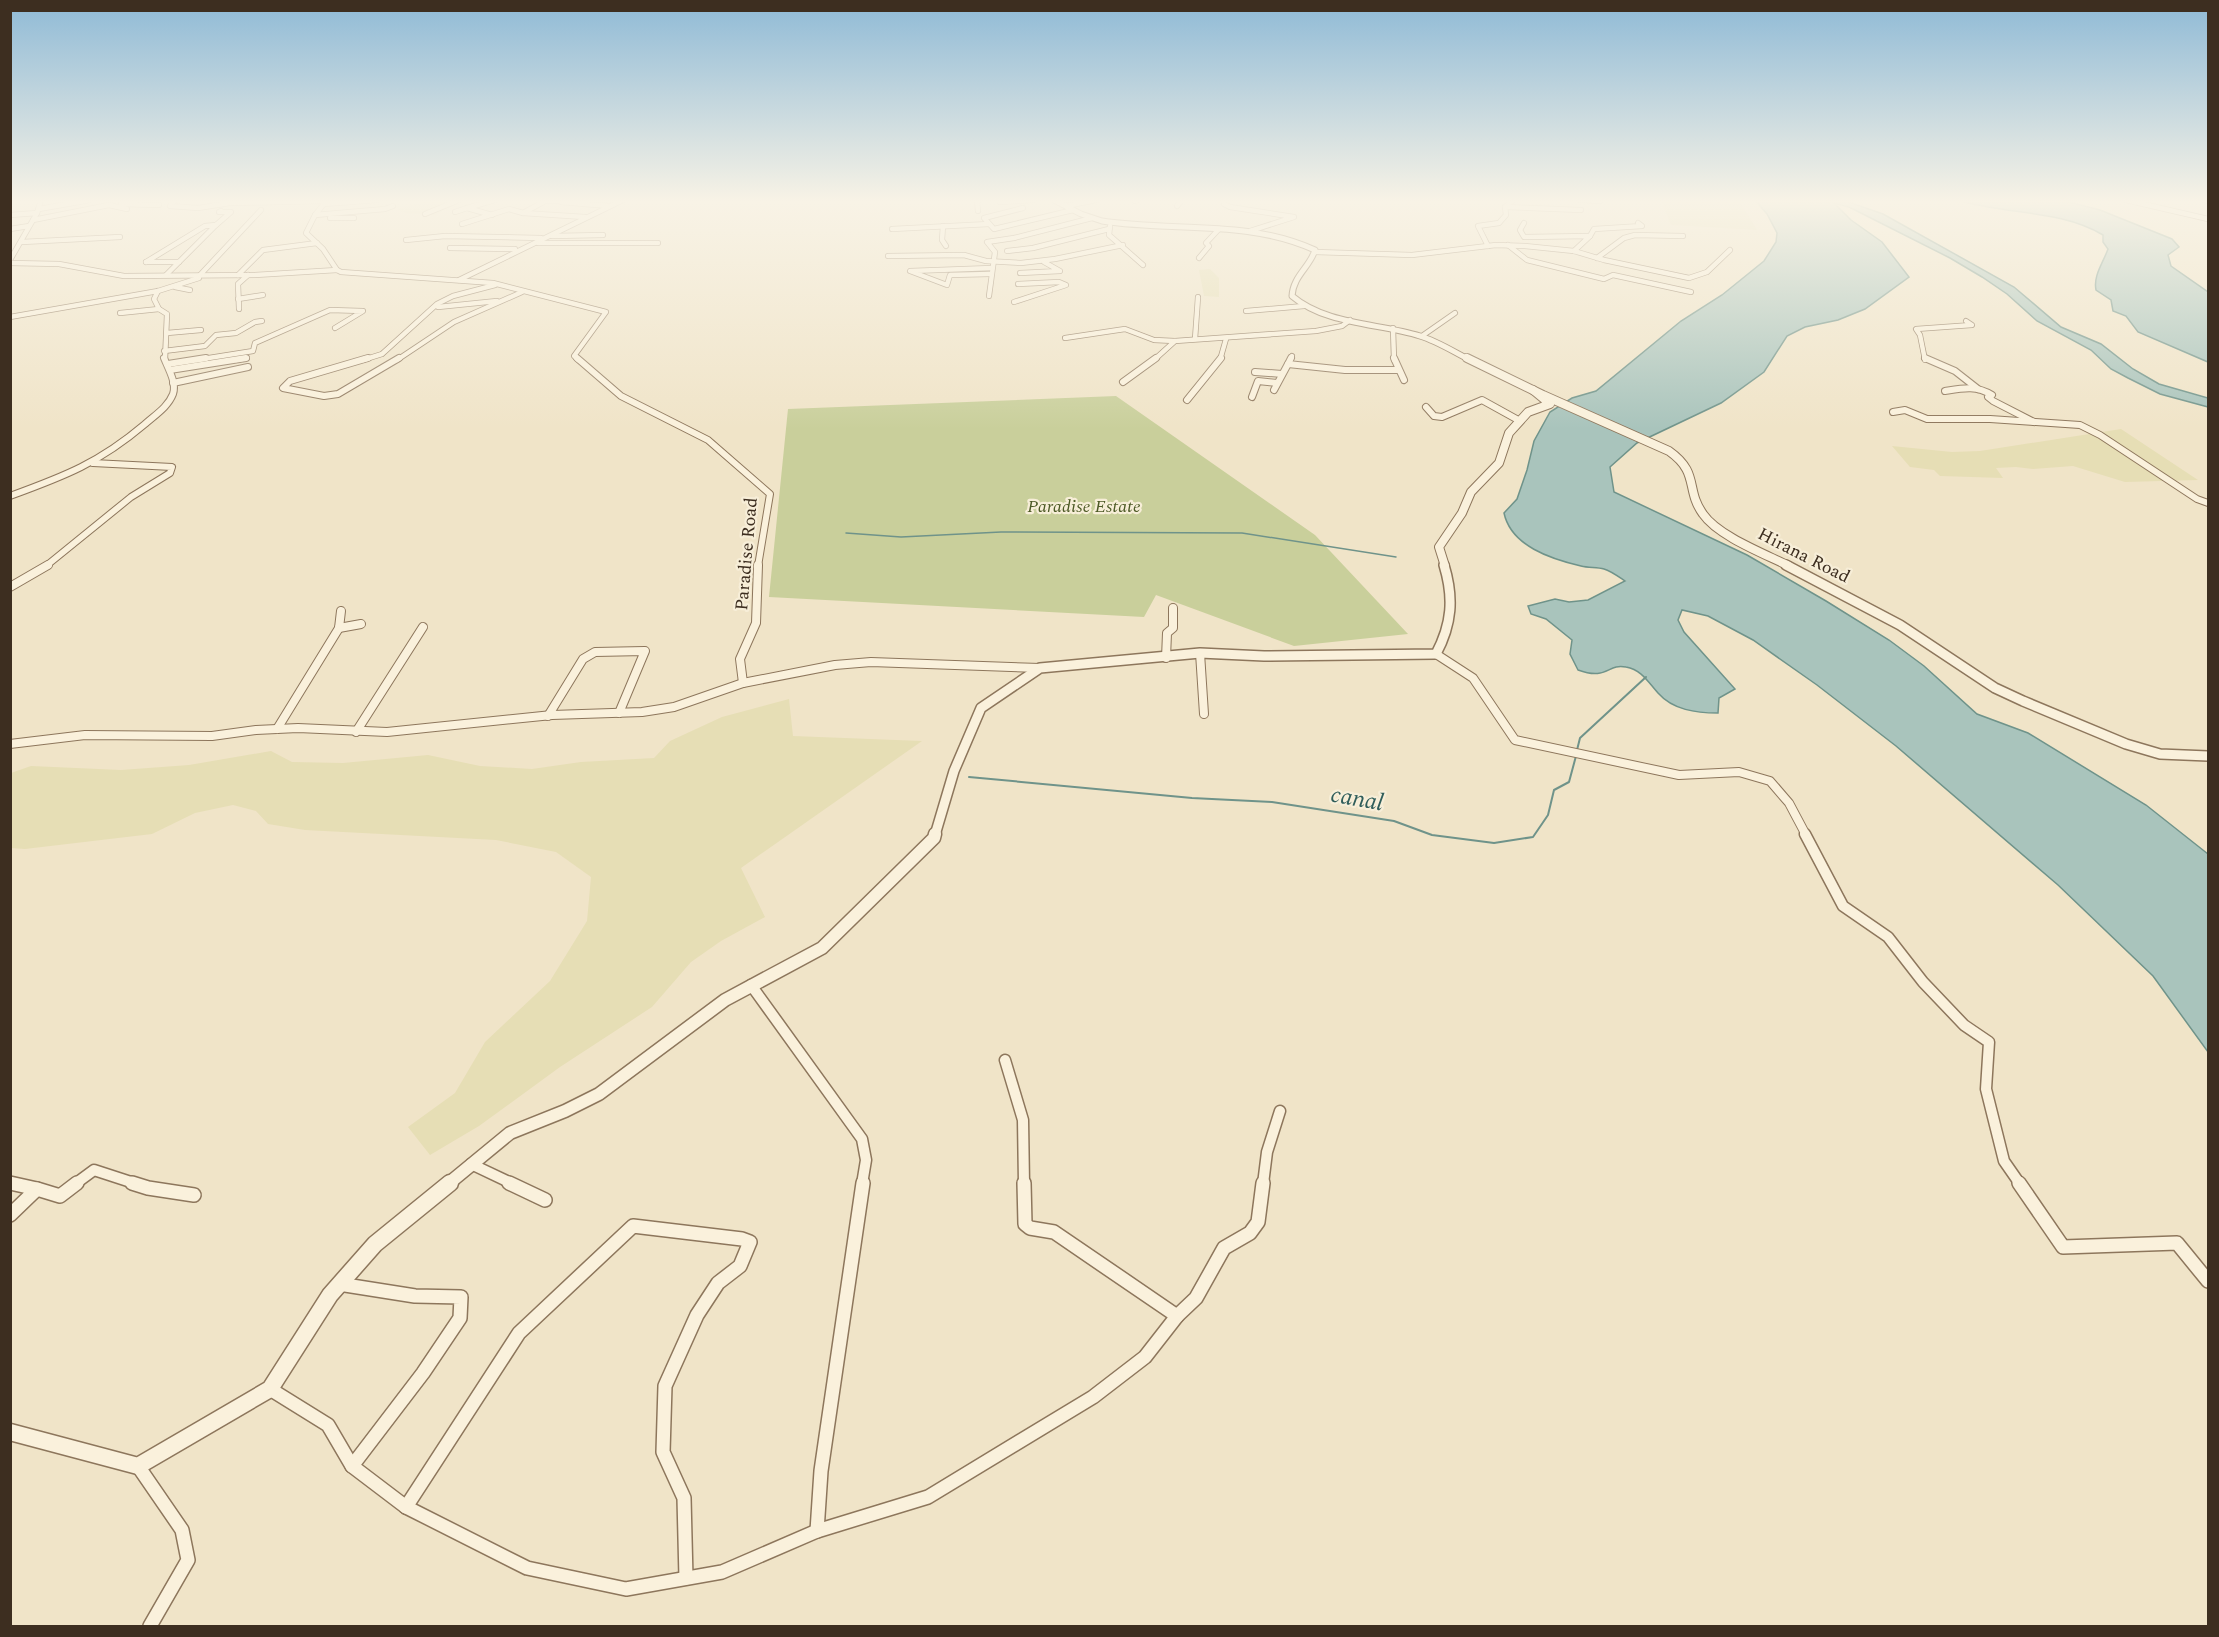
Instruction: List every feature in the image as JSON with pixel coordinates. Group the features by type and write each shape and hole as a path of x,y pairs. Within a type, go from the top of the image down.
{"street":[{"path":"11,316 158,291 201,276"},
{"path":"239,309 238,284 246,276"},
{"name":"Paradise Road","path":"387,276 458,280 498,285 606,312 574,356 621,396 708,440 770,494 758,566 756,623 740,659 743,683"},
{"path":"458,280 465,276"},
{"path":"924,276 947,285 950,276"},
{"path":"989,296 992,283 991,276"},
{"path":"1018,284 1059,282 1066,285 1013,303 1019,276"},
{"path":"1298,276 1291,286 1292,296 1304,306"},
{"path":"1593,276 1604,279 1609,276"},
{"path":"1623,276 1691,292"},
{"path":"1682,276 1700,276"},
{"path":"498,285 453,296 432,308 382,354 290,381 283,388 324,396 338,394 378,372 454,322 523,292"},
{"path":"175,286 190,290"},
{"path":"10,496 69,475 92,463 127,440 166,406 174,392 164,351 167,314 159,309 154,299 158,291"},
{"path":"238,299 263,295"},
{"path":"1195,339 1198,297"},
{"path":"432,308 468,302 500,301"},
{"path":"1246,311 1304,306"},
{"name":"Hirana Road","path":"1304,306 1350,320 1422,336 1681,458 1688,466 1702,512 1719,528 1900,625 1995,688 2126,744 2160,754 2208,756"},
{"path":"120,313 159,309"},
{"path":"169,367 253,351 255,343 330,310 363,311 334,328"},
{"path":"1422,336 1455,314"},
{"path":"1065,338 1117,328 1154,340 1226,339 1316,331 1342,326 1350,320"},
{"path":"164,351 205,345 216,335 236,333 255,322 262,321"},
{"path":"1966,321 1972,325 1916,329 1920,335 1925,360 1955,371 1978,389"},
{"path":"1393,328 1393,357 1404,380"},
{"path":"167,333 201,330"},
{"path":"1186,400 1220,360 1226,339"},
{"path":"1123,382 1141,371 1175,341"},
{"path":"1274,390 1292,356"},
{"path":"169,367 247,358"},
{"path":"1288,364 1345,370 1398,370"},
{"path":"173,383 248,367"},
{"path":"1254,372 1282,374"},
{"path":"1252,397 1258,381 1277,383"},
{"path":"1945,391 1967,386 1987,391 1992,395 1988,396 1993,401 2037,423"},
{"path":"1436,654 1452,606 1452,596 1439,547 1462,513 1471,492 1499,463 1509,433 1528,412 1550,404 1538,392"},
{"path":"1426,407 1434,416 1443,417 1454,410 1482,400 1520,421"},
{"path":"1893,412 1905,410 1927,419 1990,419 2080,425 2193,496 2208,503"},
{"path":"10,587 39,573 104,523 121,506 170,473 172,467 92,463"},
{"path":"1166,658 1167,633 1173,628 1173,609"},
{"path":"277,729 339,628 341,611"},
{"path":"339,628 361,624"},
{"path":"356,732 423,627"},
{"path":"548,716 583,659 595,652 645,651 620,712"},
{"path":"1200,653 1204,714"},
{"path":"10,744 85,735 212,736 298,728 356,732 446,728 548,716 642,712 674,707 743,683 835,665 871,662 1040,668 1166,658 1200,653 1264,656 1436,654 1473,678 1515,740 1679,775 1739,772 1770,781 1789,803 1843,906 1888,937 1939,999 1964,1025 1989,1042 1986,1089 2004,1161 2063,1247 2176,1243 2208,1281"},
{"path":"138,1466 270,1389 296,1345 338,1284 375,1244 510,1133 565,1111 599,1094 725,1000 822,948 934,838 954,771 981,708 1040,668"},
{"path":"751,985 862,1139 866,1160 821,1471 817,1531"},
{"path":"1005,1060 1023,1120 1025,1224 1030,1228 1054,1232 1177,1316"},
{"path":"270,1389 328,1425 352,1466 406,1508 527,1568 626,1589 722,1572 817,1531 928,1497 1093,1397 1144,1357 1177,1316 1196,1298 1224,1248 1250,1233 1258,1222 1267,1152 1280,1111"},
{"path":"471,1164 545,1200"},
{"path":"10,1183 60,1196 94,1170 148,1188 194,1195"},
{"path":"10,1215 38,1189"},
{"path":"406,1508 519,1333 633,1226 742,1239 750,1242 740,1266 718,1284 697,1315 665,1386 663,1452 684,1498 686,1578"},
{"path":"338,1284 411,1297 438,1299 461,1297 460,1318 423,1373 352,1466"},
{"path":"10,1432 138,1466 182,1530 188,1560 150,1626"}],"shaded area":[{"path":"1200,276 1217,276 1219,297 1204,296"},
{"path":"2121,429 2198,480 2125,482 2073,466 2033,469 1996,468 2003,478 1940,476 1934,470 1910,467 1892,446 1952,452 1980,451"},
{"path":"789,699 793,736 922,741 741,868 765,917 721,941 691,962 652,1007 560,1067 479,1126 430,1155 408,1127 455,1093 485,1042 550,981 587,921 591,877 556,852 496,840 305,830 268,824 256,811 233,805 195,813 152,834 25,849 11,848 11,773 31,766 121,770 189,765 271,751 292,762 343,763 428,755 480,766 532,769 581,762 654,758 670,741 722,717"}],"green space":[{"name":"Paradise Estate","path":"1116,396 1315,535 1408,634 1294,646 1156,595 1144,617 769,597 788,409"}],"water":[{"path":"1745,276 1909,277 1865,309 1838,320 1805,327 1787,336 1764,372 1721,403 1637,443 1610,467 1614,492 1747,555 1826,601 1889,640 1924,666 1977,714 2028,733 2146,805 2208,854 2208,1052 2153,976 2058,885 1896,746 1817,685 1753,640 1708,616 1682,610 1678,620 1684,632 1735,689 1719,698 1718,713 1701,712 1678,707 1664,699 1641,674 1632,669 1620,666 1595,674 1578,670 1570,654 1572,640 1546,619 1531,614 1528,606 1555,599 1569,602 1588,600 1625,581 1604,569 1581,566 1545,555 1524,542 1508,524 1504,513 1517,499 1534,441 1550,412 1572,398 1596,391 1681,321 1722,295"},
{"path":"1995,276 2014,287 2061,327 2101,344 2133,369 2159,384 2208,398 2208,407 2160,394 2111,369 2091,350 2037,321 2007,294 1982,277"},
{"path":"2097,276 2186,276 2208,292 2208,362 2138,332 2126,316 2113,311 2111,300 2096,290"}],"waterway":[{"path":"846,533 901,537 1001,532 1242,533 1396,557"},
{"name":"canal","path":"1577,750 1580,738 1646,677"},
{"name":"canal","path":"969,777 1192,798 1272,802 1394,821 1432,835 1494,843 1533,837 1548,815 1554,790 1569,782 1576,756"}]}
